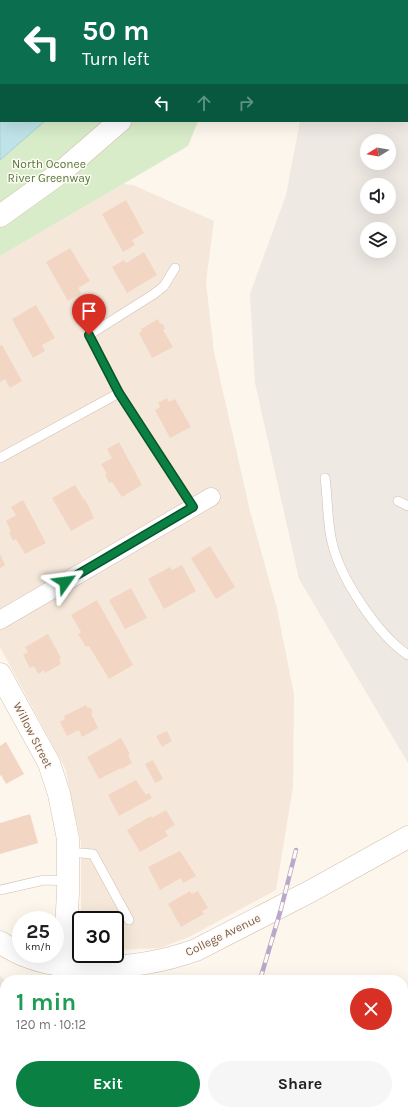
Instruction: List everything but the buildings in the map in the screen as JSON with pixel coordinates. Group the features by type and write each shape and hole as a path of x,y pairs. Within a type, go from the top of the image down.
{"street":[{"path":"0,216 60,173 119,122"},
{"path":"0,620 211,497"},
{"name":"Willow Street","path":"0,674 49,763 59,794 68,839 68,881 63,972"},
{"name":"College Avenue","path":"0,942 8,948 63,972 90,967 121,967 162,961 196,950 408,837"}],"lane":[{"path":"176,268 164,286 154,294 89,335 119,393 193,507"},
{"path":"0,458 119,393"},
{"path":"325,478 332,543 345,576 374,622 390,640 408,655"},
{"path":"398,501 408,506"},
{"path":"68,852 92,854 129,920"},
{"path":"0,890 44,880 68,881"}],"shaded area":[{"path":"300,122 408,122 408,763 299,579 255,383 250,294 286,195"},
{"path":"123,184 133,185 214,221 206,282 214,352 250,511 277,609 294,694 293,787 276,890 189,937 160,948 124,950 124,911 81,911 81,843 65,768 0,647 0,256"}],"green space":[{"name":"North Oconee River Greenway","path":"0,122 198,122 188,146 0,256"}],"water":[{"path":"0,122 44,122 0,160"}],"railway":[{"path":"261,975 281,909 296,850"}],"route":[{"path":"65,582 193,507 119,393 89,335"}]}
